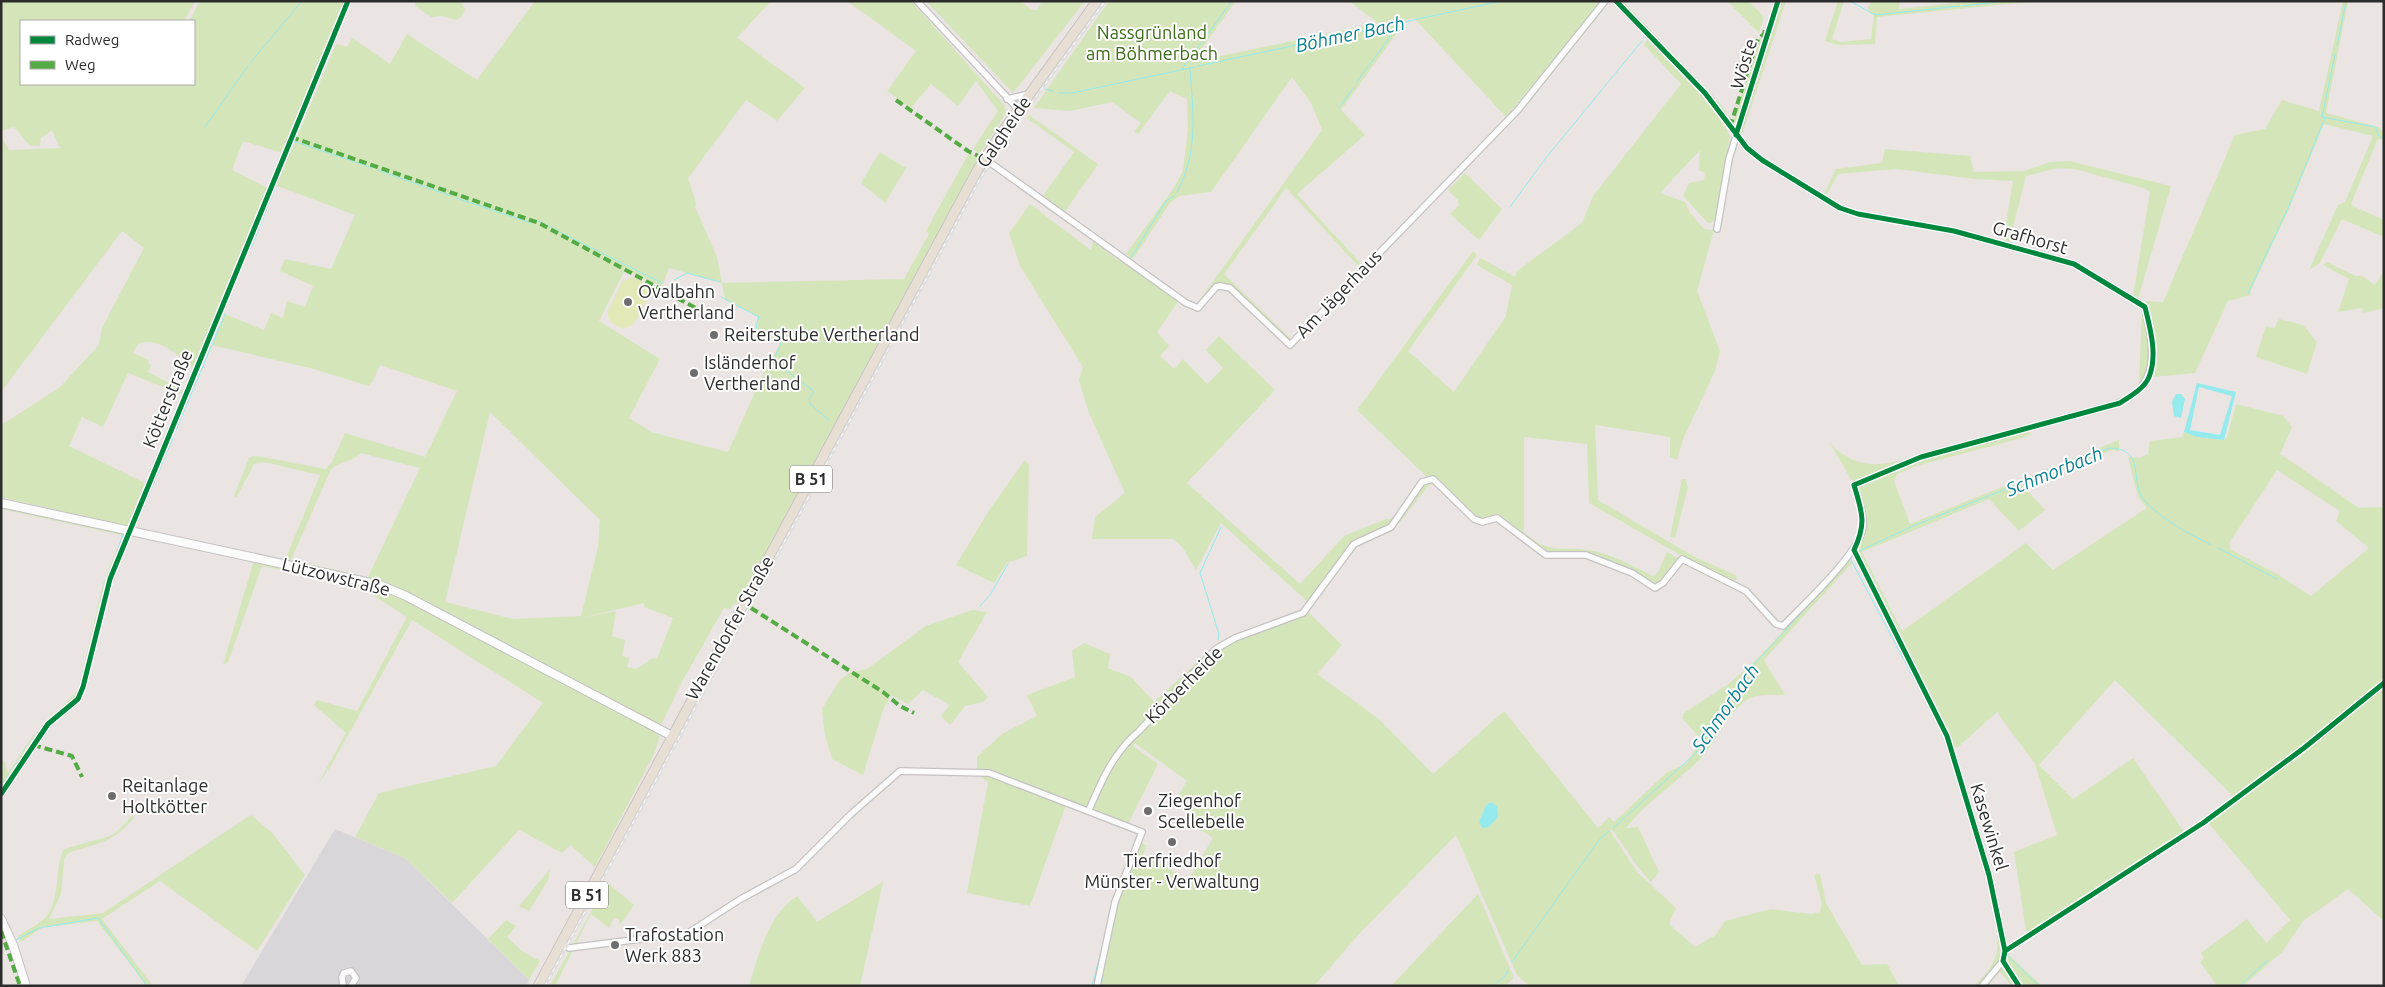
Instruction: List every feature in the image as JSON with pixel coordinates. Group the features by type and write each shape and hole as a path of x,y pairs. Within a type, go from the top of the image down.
{"main road":[{"name":"Galgheide","path":"923,271 985,159 1018,109 1097,1"},
{"name":"Warendorfer Straße","path":"538,986 923,271"}],"street":[{"name":"Kötterstraße","path":"1,794 48,724 78,699 83,687 110,579 348,1"},
{"path":"917,1 1018,109"},
{"name":"Am Jägerhaus","path":"985,159 1186,303 1198,308 1216,287 1230,288 1290,344 1517,111 1606,1"},
{"path":"1616,1 1705,93 1736,135"},
{"name":"Wöste","path":"1717,229 1736,135 1778,1"},
{"path":"1007,99 1029,94"},
{"name":"Grafhorst","path":"1736,135 1747,148 1762,160 1840,208 1858,214 1954,231 2074,264 2145,306 2152,339 2153,356 2150,376 2142,387 2116,404 1921,457 1854,485 1863,516 1863,525 1854,550 1783,626"},
{"name":"Körberheide","path":"1089,810 1108,767 1126,743 1139,732 1216,649 1235,638 1303,614 1354,544 1391,526 1422,482 1433,479 1474,519 1482,522 1497,518 1546,555 1586,555 1632,573 1655,588 1663,583 1682,559 1746,591 1776,624 1783,626"},
{"name":"Lützowstraße","path":"1,502 380,585 406,596 672,736"},
{"name":"Kasewinkel","path":"1854,550 1932,705 1952,750 1989,875 2005,951 2003,961 1982,986"},
{"path":"560,944 569,948 688,933 739,900 796,869 851,814 900,771 989,773 1138,830 1142,836 1116,902 1097,986"},
{"path":"1,919 13,945 26,986"},
{"path":"343,986 342,977 344,973 351,971 356,978 351,986"}],"shaded area":[{"path":"335,829 405,858 529,980 526,986 241,986"}],"green space":[{"path":"1,1 195,1 185,20 20,20 20,85 195,85 195,20 190,20 200,1 346,1 283,153 243,141 232,170 267,188 193,368 167,348 153,343 138,344 133,353 149,360 148,363 151,365 148,372 184,391 181,394 128,373 103,427 82,417 69,446 145,483 127,526 1,497 1,425 59,388 99,345 102,328 144,248 122,231 1,392 1,136 9,150 60,148 52,130 41,138 40,146 29,145 14,127 1,131"},
{"path":"416,1 460,1 465,9 462,16 457,20 441,16 431,17 415,6"},
{"path":"535,1 771,1 737,38 805,88 777,121 746,100 688,178 696,203 695,207 717,257 722,283 904,279 929,234 926,231 969,153 978,158 738,603 733,605 731,609 724,608 684,678 657,733 660,737 654,754 595,867 570,845 562,853 519,830 452,903 405,858 355,837 379,793 496,766 543,703 412,620 332,764 318,784 346,733 314,705 317,700 357,711 407,617 362,588 262,566 228,662 223,665 255,557 284,563 320,475 264,462 254,464 236,498 234,496 249,458 253,456 262,457 326,469 332,462 345,433 425,457 457,391 380,365 373,381 368,386 314,369 212,345 225,314 264,330 271,313 283,318 287,301 305,307 313,286 280,271 285,259 331,269 355,215 272,184 297,137 336,44 347,47 352,38 390,64 407,34 477,80","holes":["669,268 722,283 725,299 758,317 757,332 780,344 760,381 728,452 651,432 629,418 660,359 599,321 625,270 662,286","490,412 600,520 598,547 581,616 513,619 445,602","361,453 420,468 368,577 291,560 331,469","644,603 644,607 673,618 657,659 653,658 636,669 627,667 630,658 622,656 625,640 612,636 616,611 581,618"]},
{"path":"847,1 911,1 1004,105 1006,113 980,154 973,149 998,111 976,81 958,106 931,84 911,108 887,91 916,51"},
{"path":"926,1 1020,1 1032,10 1037,10 1042,1 1085,1 1013,93"},
{"name":"Nassgrünland am Böhmerbach","path":"1109,1 1236,1 1192,62 1378,23 1349,1 1601,1 1506,117 1414,18 1406,20 1341,110 1365,135 1297,194 1363,266 1361,269 1286,188 1224,274 1291,339 1289,341 1232,288 1219,283 1214,286 1200,304 1196,305 1322,130 1311,103 1292,77 1211,192 1179,196 1170,203 1133,259 1126,254 1173,189 1183,171 1188,129 1187,99 1170,91 1138,134 1134,132 1141,123 1112,102 1070,111 1034,108"},
{"path":"1619,1 1623,1 1717,100 1731,118 1730,123"},
{"path":"1727,1 1749,1 1764,17 1759,33"},
{"path":"1781,1 1786,1 1741,134 1740,130"},
{"path":"1838,1 1844,1 1832,39 1841,42 1871,39 1874,14 1867,9 1871,3 1869,1 1900,1 1899,9 1973,1 2039,1 1877,17 1875,44 1837,45 1825,41"},
{"path":"2343,1 2348,1 2326,113 2378,127 2384,133 2384,140 2378,139 2377,141 2351,204 2384,220 2384,237 2342,219 2320,263 2309,270 2338,205 2345,202 2373,136 2324,124 2289,209 2250,292 2251,295 2228,301 2195,373 2153,377 2142,389 2139,386 2142,311 2139,305 2149,301 2163,302 2235,135 2265,129 2282,100 2319,111"},
{"path":"1764,38 1736,123 1733,122 1759,39"},
{"path":"1648,39 1712,105 1730,136 1718,217 1711,223 1708,223 1683,196 1689,183 1704,180 1705,173 1699,170 1700,150 1660,193 1685,202 1690,213 1704,229 1714,230 1697,291 1720,351 1715,371 1683,439 1677,460 1670,457 1670,437 1595,425 1598,500 1693,556 1737,576 1735,582 1682,556 1589,503 1587,444 1524,437 1524,532 1540,544 1548,547 1588,550 1605,554 1622,560 1653,576 1658,572 1667,552 1678,558 1678,560 1659,582 1654,585 1586,554 1546,552 1535,545 1507,520 1498,516 1482,520 1474,517 1438,480 1434,485 1429,485 1400,522 1358,545 1310,604 1221,523 1196,570 1183,548 1174,539 1092,539 1095,517 1125,493 1089,413 1079,380 1083,367 1020,266 1009,233 1030,204 1091,250 1093,241 1119,261 1120,257 1180,299 1157,332 1169,346 1160,356 1174,369 1183,359 1207,384 1223,368 1206,350 1219,336 1275,390 1187,483 1300,584 1344,536 1386,519 1399,518 1424,484 1425,475 1357,410 1473,251 1477,255 1408,351 1454,392 1506,316 1512,285 1477,265 1480,258 1515,277 1517,271 1582,223 1593,196 1681,84 1644,45"},
{"path":"1029,115 1098,164 1064,213 1043,196 1074,152 1027,118"},
{"path":"1885,149 1970,156 1974,172 2024,171 2050,162 2069,161 2171,186 2138,299 2133,296 2150,192 2144,188 2075,169 2058,168 2026,176 2009,243 2003,241 2013,181 1975,179 1896,169 1838,174 1826,195 1824,194 1836,169 1882,163"},
{"path":"880,152 906,168 885,203 861,183"},
{"path":"1465,173 1502,209 1479,240 1450,214 1459,205 1458,200 1448,190"},
{"path":"2327,262 2355,276 2362,276 2375,285 2384,270 2384,308 2363,313 2362,308 2338,312 2349,279 2323,265"},
{"name":"Ovalbahn Vertherland","path":"632,277 647,285 648,294 634,324 623,329 610,320 608,312 622,282"},
{"path":"2279,319 2303,325 2317,342 2307,374 2256,357 2266,326 2274,328"},
{"path":"2236,404 2283,416 2292,427 2280,454 2359,508 2384,507 2384,921 2348,889 2303,921 2282,952 2243,986 2217,986 2200,962 2204,958 2201,953 2247,919 2266,943 2290,920 2205,819 2232,795 2115,680 2039,765 2073,799 2133,758 2184,832 2027,937 2014,852 2057,835 2035,764 1997,712 1957,748 1953,746 1938,709 1856,550 1863,533 1857,490 1830,443 1839,452 1858,462 1878,464 1911,457 1917,459 2029,429 2031,434 2022,438 1916,466 1897,474 1894,481 1910,524 2119,440 2119,451 2112,450 2023,486 2045,510 2019,531 1989,499 1862,552 1902,631 2026,543 2053,570 2147,508 2138,497 2128,457 2139,458 2148,454 2150,441 2182,437 2184,432 2197,437 2224,440 2227,437","holes":["2277,470 2340,511 2336,521 2369,548 2311,596 2279,575 2231,550 2229,543"]},
{"path":"1025,460 1029,465 1027,556 1007,563 994,583 956,565 990,509"},
{"path":"1682,479 1685,479 1688,487 1675,538 1670,537"},
{"path":"1,506 125,533 126,537 110,579 78,699 48,724 1,791 1,759 5,763 8,773 32,737 78,690 103,584 121,535 1,509"},
{"path":"1850,560 1852,563 1764,660 1785,695 1758,696 1744,702 1732,714 1702,757 1643,809 1626,828 1638,827 1659,872 1651,882 1637,866 1612,829 1610,831 1637,872 1676,908 1669,924 1695,947 1716,935 1725,921 1771,909 1811,914 1820,912 1822,903 1814,875 1820,874 1826,903 1862,965 1887,964 1899,986 1529,986 1517,975 1456,835 1360,933 1314,986 1099,986 1119,899 1141,842 1147,846 1143,854 1188,880 1213,838 1191,824 1195,816 1175,801 1187,781 1135,743 1133,746 1158,764 1128,824 1067,802 1030,906 967,893 988,783 977,773 977,757 1002,734 1037,716 1027,695 1075,677 1072,651 1084,643 1110,654 1108,668 1131,677 1154,702 1219,642 1305,609 1342,645 1317,674 1379,719 1433,774 1504,711 1598,828 1609,817 1614,822 1666,773 1687,763 1701,739 1682,718 1684,713 1730,683 1755,661","holes":["1491,802 1497,806 1498,817 1489,827 1479,822 1486,805"]},
{"path":"972,610 987,612 958,662 988,697 983,702 965,706 950,725 941,716 950,705 923,690 908,704 891,695 883,710 863,775 832,759 825,735 822,709 840,680 849,673 867,669 926,626"},
{"path":"133,815 134,818 126,827 111,838 68,853 64,860 61,894 49,919 103,913 251,815 273,834 305,875 257,951 160,881 102,919 153,986 147,986 97,921 43,927 21,942 18,936 44,919 53,904 59,866 64,849 110,836"},
{"path":"550,869 548,880 529,911 519,906"},
{"path":"1986,870 1995,912 2001,955 2000,962 2017,986 2012,986 2000,972 1987,986 1974,986 1991,966 1997,949 1997,927 1984,871"},
{"path":"883,882 860,986 749,986 761,948 772,924 787,904 797,896 817,922"},
{"path":"609,884 634,905 620,925 619,920 614,918 609,928 591,914 555,986 550,986 606,885"},
{"path":"1478,894 1514,978 1505,986 1391,986"},
{"path":"506,920 516,926 507,937 522,951 540,961 529,980 488,939"},
{"path":"2009,953 2042,986 2022,986 2006,962"}],"water":[{"path":"2197,383 2236,392 2224,440 2197,437 2184,432","holes":["2199,387 2232,396 2220,435 2190,430"]},
{"path":"2176,394 2181,394 2185,399 2181,418 2174,416 2172,402"},
{"path":"1491,802 1497,806 1498,817 1489,827 1482,828 1479,822 1486,805"}],"waterway":[{"path":"250,63 302,1"},
{"path":"1182,69 1232,1"},
{"name":"Böhmer Bach","path":"1198,66 1502,1"},
{"path":"1612,1 1633,22"},
{"name":"Böhmer Bach","path":"1850,1 1875,15 1960,6"},
{"name":"Böhmer Bach","path":"1963,6 2004,1"},
{"path":"2337,46 2346,1"},
{"path":"1356,83 1400,23"},
{"path":"1643,32 1644,38"},
{"path":"1510,207 1545,159 1642,41"},
{"path":"2335,54 2322,117 2375,127 2379,136 2384,139"},
{"path":"205,127 248,66"},
{"name":"Böhmer Bach","path":"1058,93 1072,93 1195,67"},
{"path":"1177,192 1184,177 1192,147 1193,117 1190,69"},
{"path":"1339,108 1354,87"},
{"name":"Böhmer Bach","path":"1045,89 1053,91"},
{"path":"2248,293 2288,208 2325,118"},
{"path":"293,143 296,142 373,168"},
{"path":"377,170 451,196"},
{"path":"251,248 276,186"},
{"path":"1130,259 1166,201 1174,196"},
{"path":"456,198 531,223"},
{"path":"538,221 662,283"},
{"path":"674,280 687,273 720,282"},
{"path":"721,297 759,317 756,325 757,331 781,343 773,361 814,392 809,399 810,404 829,420"},
{"path":"176,430 225,314"},
{"path":"138,520 173,438"},
{"name":"Schmorbach","path":"1859,551 1913,526 2109,448 2121,450 2133,460 2140,493 2151,507 2176,526 2211,545"},
{"path":"85,525 118,532 123,535 105,585 94,632"},
{"path":"1218,640 1219,634 1200,573 1221,527"},
{"name":"Schmorbach","path":"2218,548 2277,579"},
{"name":"Schmorbach","path":"1840,571 1851,558"},
{"path":"1851,560 1922,694"},
{"path":"980,606 990,595 1008,564"},
{"name":"Schmorbach","path":"1613,828 1696,753 1746,673 1817,596"},
{"path":"1925,700 1934,718"},
{"path":"13,769 39,732"},
{"path":"1,787 8,776"},
{"name":"Schmorbach","path":"1512,962 1599,840 1609,831"},
{"path":"16,940 39,928 98,918 147,986"},
{"path":"1,947 5,945"},
{"path":"1092,986 1101,952"},
{"path":"2008,956 2039,986"},
{"path":"2239,986 2268,960"},
{"name":"Schmorbach","path":"1493,986 1506,975 1508,969"},
{"path":"1100,986 1103,977"}],"railway":[{"path":"545,986 980,179 1012,130 1105,1"}],"marked path":[{"path":"1730,127 1758,39 1764,34 1765,30"},
{"path":"896,100 968,151 985,159"},
{"path":"291,137 539,223 703,312"},
{"path":"751,608 883,692 900,706 914,713"},
{"path":"33,745 72,756 82,777"},
{"path":"1,931 20,986"}],"cycle path":[{"path":"1,794 48,724 78,699 83,687 110,579 348,1"},
{"path":"1616,1 1705,93 1747,148 1762,160 1840,208 1858,214 1954,231 2074,264 2145,307 2152,342 2152,369 2144,385 2120,403 1921,457 1854,485 1862,518 1861,532 1854,550 1947,736 1989,875 2005,951 2003,961 2019,986"},
{"path":"1736,135 1778,1"},
{"path":"2005,951 2203,823 2304,748 2384,683"}],"place":[{"name":"Ovalbahn Vertherland","path":"628,302"},
{"name":"Reiterstube Vertherland","path":"714,335"},
{"name":"Isländerhof Vertherland","path":"694,373"},
{"name":"Reitanlage Holtkötter","path":"112,796"},
{"name":"Ziegenhof Scellebelle","path":"1148,811"},
{"name":"Tierfriedhof Münster - Verwaltung","path":"1172,842"},
{"name":"Trafostation Werk 883","path":"615,945"}]}
